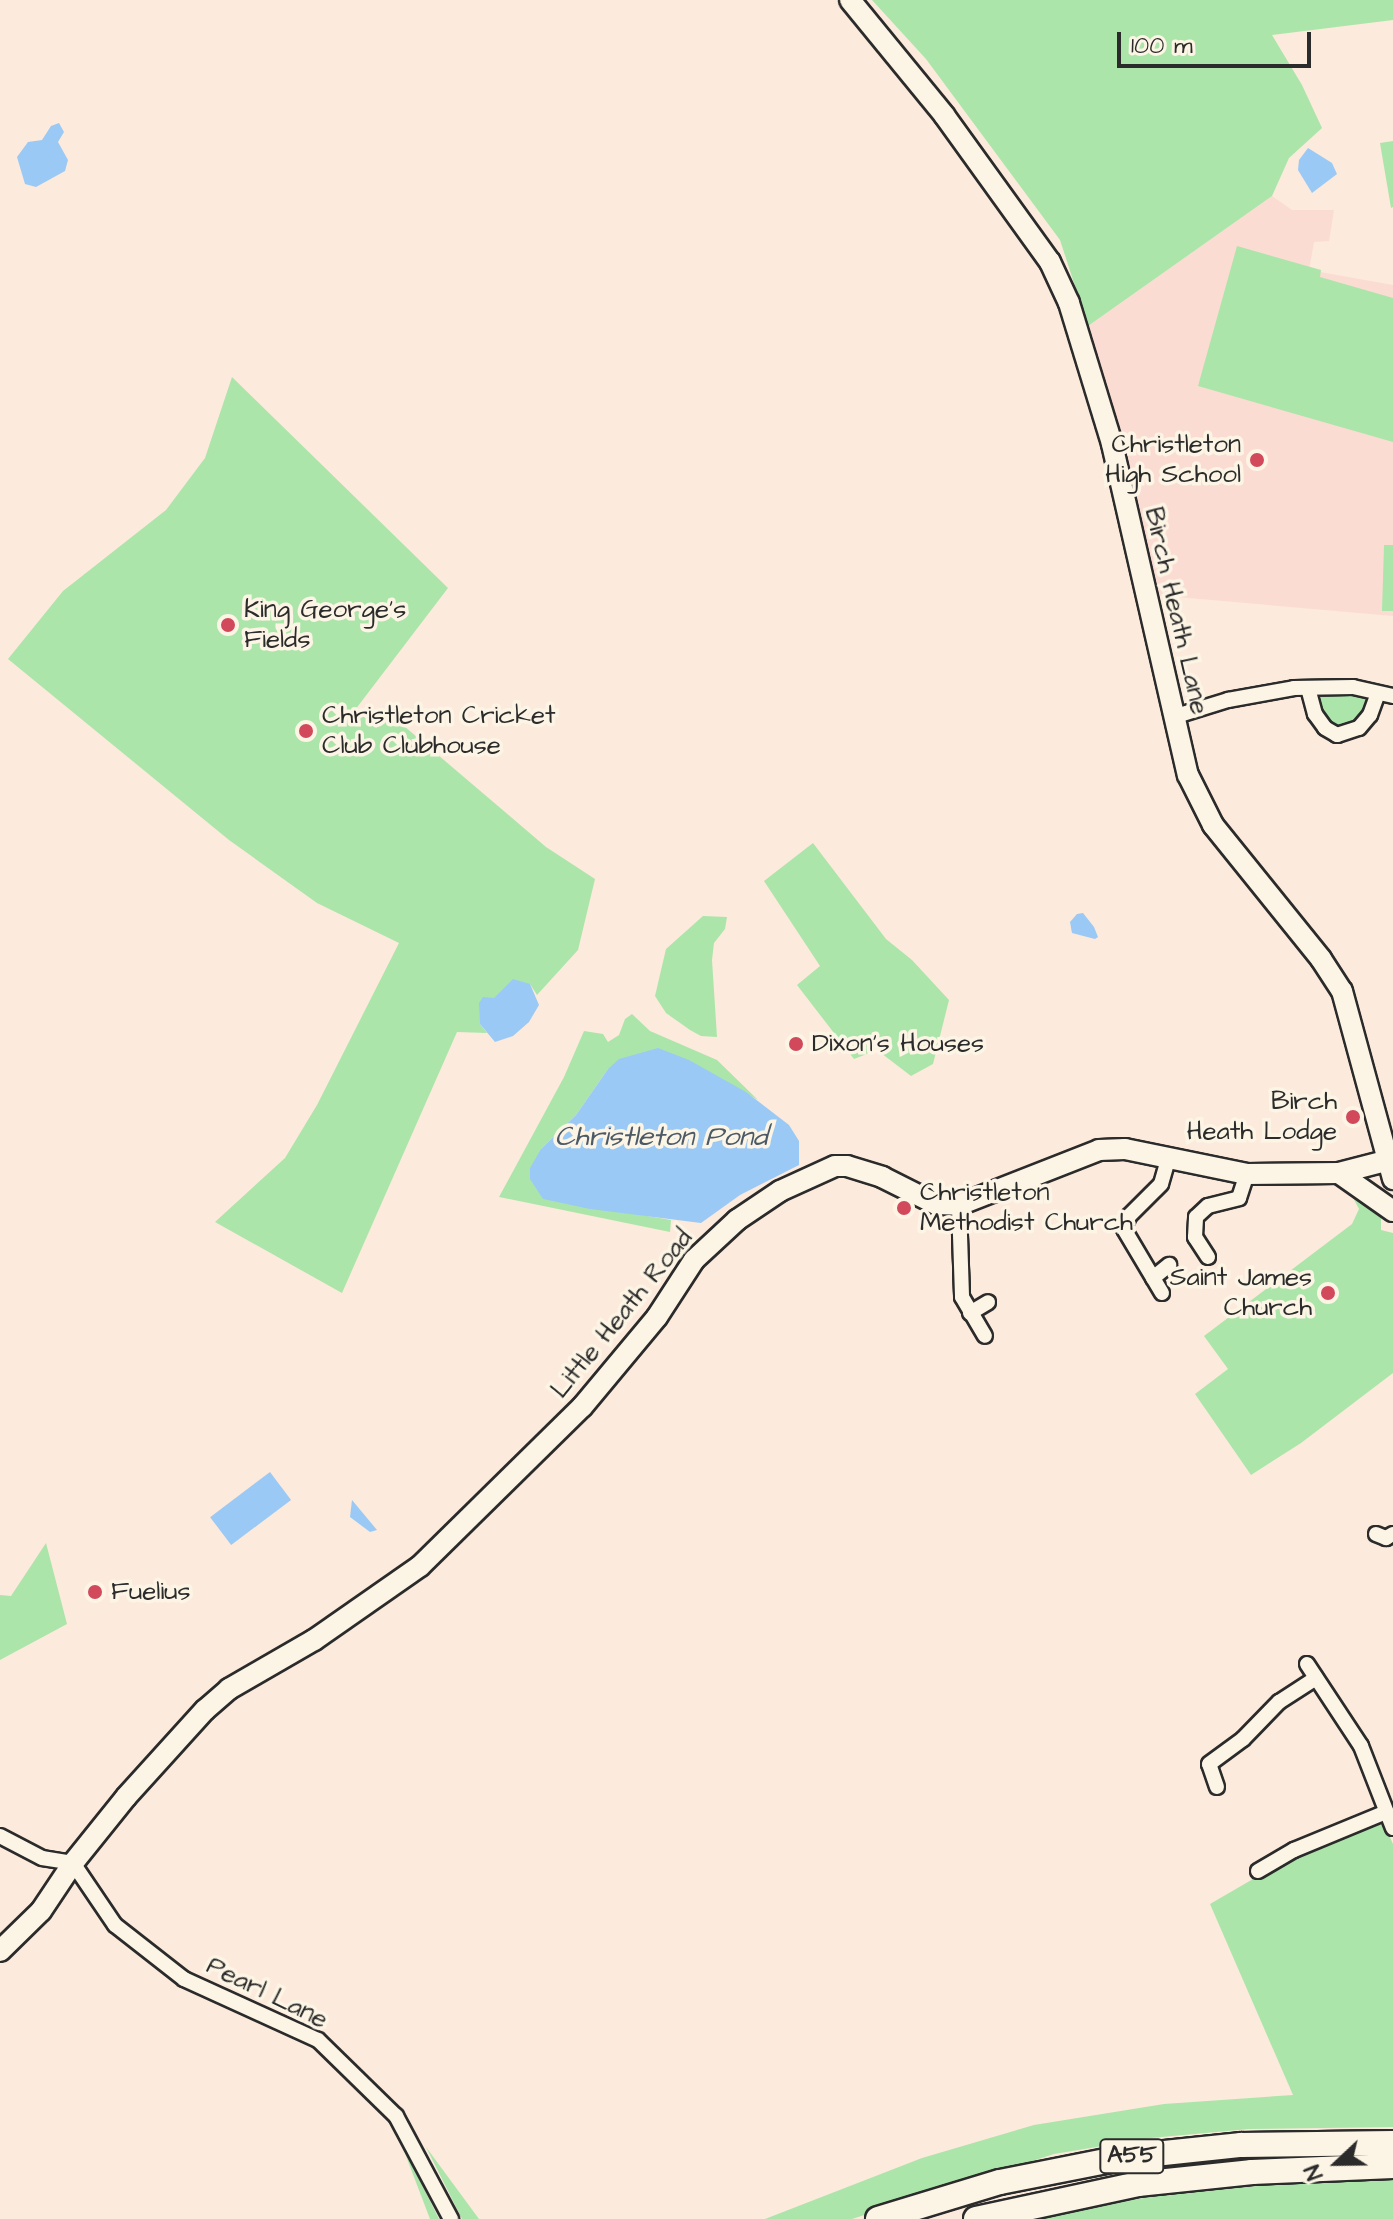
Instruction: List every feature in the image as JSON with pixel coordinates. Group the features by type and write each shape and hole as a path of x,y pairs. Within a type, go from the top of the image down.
{"highway":[{"name":"A55","path":"878,2219 1000,2182 1126,2157 1241,2145 1393,2143"},
{"name":"A55","path":"976,2219 1138,2184 1252,2172 1393,2166"}],"street":[{"name":"Birch Heath Lane","path":"850,0 944,115 1042,250 1069,303 1112,444 1188,775 1213,825 1321,959 1342,991 1392,1166"},
{"path":"1173,717 1228,700 1308,688 1353,687 1386,694 1359,728 1337,735 1325,728 1315,714 1308,688"},
{"path":"985,1336 962,1297 959,1205 1099,1150 1125,1149 1247,1174 1339,1173 1392,1166"},
{"path":"1162,1293 1124,1229 1129,1216 1161,1184 1168,1160"},
{"name":"Little Heath Road","path":"0,1951 41,1911 73,1863 126,1797 215,1701 259,1669 314,1640 391,1589 481,1509 582,1407 657,1317 694,1260 737,1220 780,1191 835,1166 847,1166 882,1177 936,1204 959,1205"},
{"path":"1339,1173 1393,1211"},
{"path":"1208,1257 1195,1237 1196,1217 1208,1206 1239,1198 1247,1174"},
{"path":"1153,1278 1169,1265"},
{"path":"970,1313 988,1302"},
{"path":"1376,1534 1386,1538 1393,1534"},
{"path":"1307,1664 1361,1746 1393,1828"},
{"path":"1217,1787 1209,1764 1243,1739 1279,1702 1316,1678"},
{"path":"1258,1871 1294,1850 1386,1812"},
{"path":"0,1836 42,1858 73,1863"},
{"name":"Pearl Lane","path":"73,1863 115,1925 164,1966 184,1979 318,2040 367,2086 396,2116 451,2219"}],"shaded area":[{"name":"Christleton High School","path":"1272,196 1292,210 1334,210 1329,241 1314,242 1309,270 1393,285 1393,616 1154,595 1088,326"}],"green space":[{"path":"872,0 1393,0 1393,20 1272,35 1302,85 1322,128 1289,158 1272,196 1088,326 1060,240 926,59"},
{"path":"1393,141 1393,207 1391,208 1380,143"},
{"path":"1237,246 1321,270 1320,277 1393,298 1393,442 1198,386"},
{"path":"232,377 448,588 355,710 404,726 546,847 595,879 578,950 537,995 530,984 480,1024 487,1033 457,1032 342,1293 215,1222 285,1158 317,1105 399,943 317,903 229,840 8,659 63,591 166,510 205,458"},
{"path":"1384,545 1393,545 1393,611 1382,611"},
{"path":"1333,692 1360,694 1366,700 1367,708 1353,727 1339,731 1328,726 1318,705 1320,697"},
{"path":"813,843 886,939 912,960 949,1000 933,1064 911,1076 877,1050 854,1059 797,985 820,966 764,881"},
{"path":"703,916 727,917 725,929 714,943 712,960 717,1037 701,1036 690,1030 666,1013 655,996 666,949"},
{"path":"632,1014 650,1031 717,1060 758,1100 718,1077 608,1069 576,1115 541,1149 571,1203 671,1220 670,1232 499,1197 564,1077 584,1031 603,1034 608,1042 619,1035 625,1019"},
{"path":"1350,1192 1381,1216 1381,1230 1393,1233 1393,1373 1301,1443 1251,1475 1195,1394 1228,1369 1204,1336 1352,1224 1359,1209"},
{"path":"46,1543 67,1624 0,1660 0,1595 11,1596"},
{"path":"1377,1823 1385,1826 1393,1844 1393,2127 1249,2129 1151,2138 1054,2154 852,2219 765,2219 922,2158 1034,2125 1164,2104 1293,2095 1210,1904 1296,1854"},
{"path":"401,2143 439,2219 430,2219"},
{"path":"426,2147 479,2219 462,2219"},
{"path":"1393,2179 1393,2219 1017,2219 1162,2195 1310,2181"}],"water":[{"path":"59,123 64,132 58,142 68,160 65,171 36,187 25,184 17,157 28,142 42,140 51,126"},
{"path":"1308,148 1332,163 1337,174 1312,193 1298,170 1299,160"},
{"path":"1083,913 1094,927 1098,937 1095,939 1072,933 1070,922 1077,914"},
{"path":"513,979 530,984 539,1005 529,1022 513,1036 495,1042 480,1024 479,1003 483,997 494,998"},
{"name":"Christleton Pond","path":"658,1048 689,1060 746,1092 789,1125 799,1141 799,1165 740,1195 701,1223 590,1209 543,1199 530,1179 530,1168 541,1149 576,1115 608,1069 619,1059"},
{"path":"270,1472 291,1500 231,1545 210,1517"},
{"path":"352,1500 377,1530 370,1532 350,1517"}],"place":[{"name":"Christleton High School","path":"1257,460"},
{"name":"King George's Fields","path":"228,625"},
{"name":"Christleton Cricket Club Clubhouse","path":"306,731"},
{"name":"Dixon's Houses","path":"796,1044"},
{"name":"Birch Heath Lodge","path":"1353,1117"},
{"name":"Christleton Methodist Church","path":"904,1208"},
{"name":"Saint James Church","path":"1328,1293"},
{"name":"Fuelius","path":"95,1592"}]}
